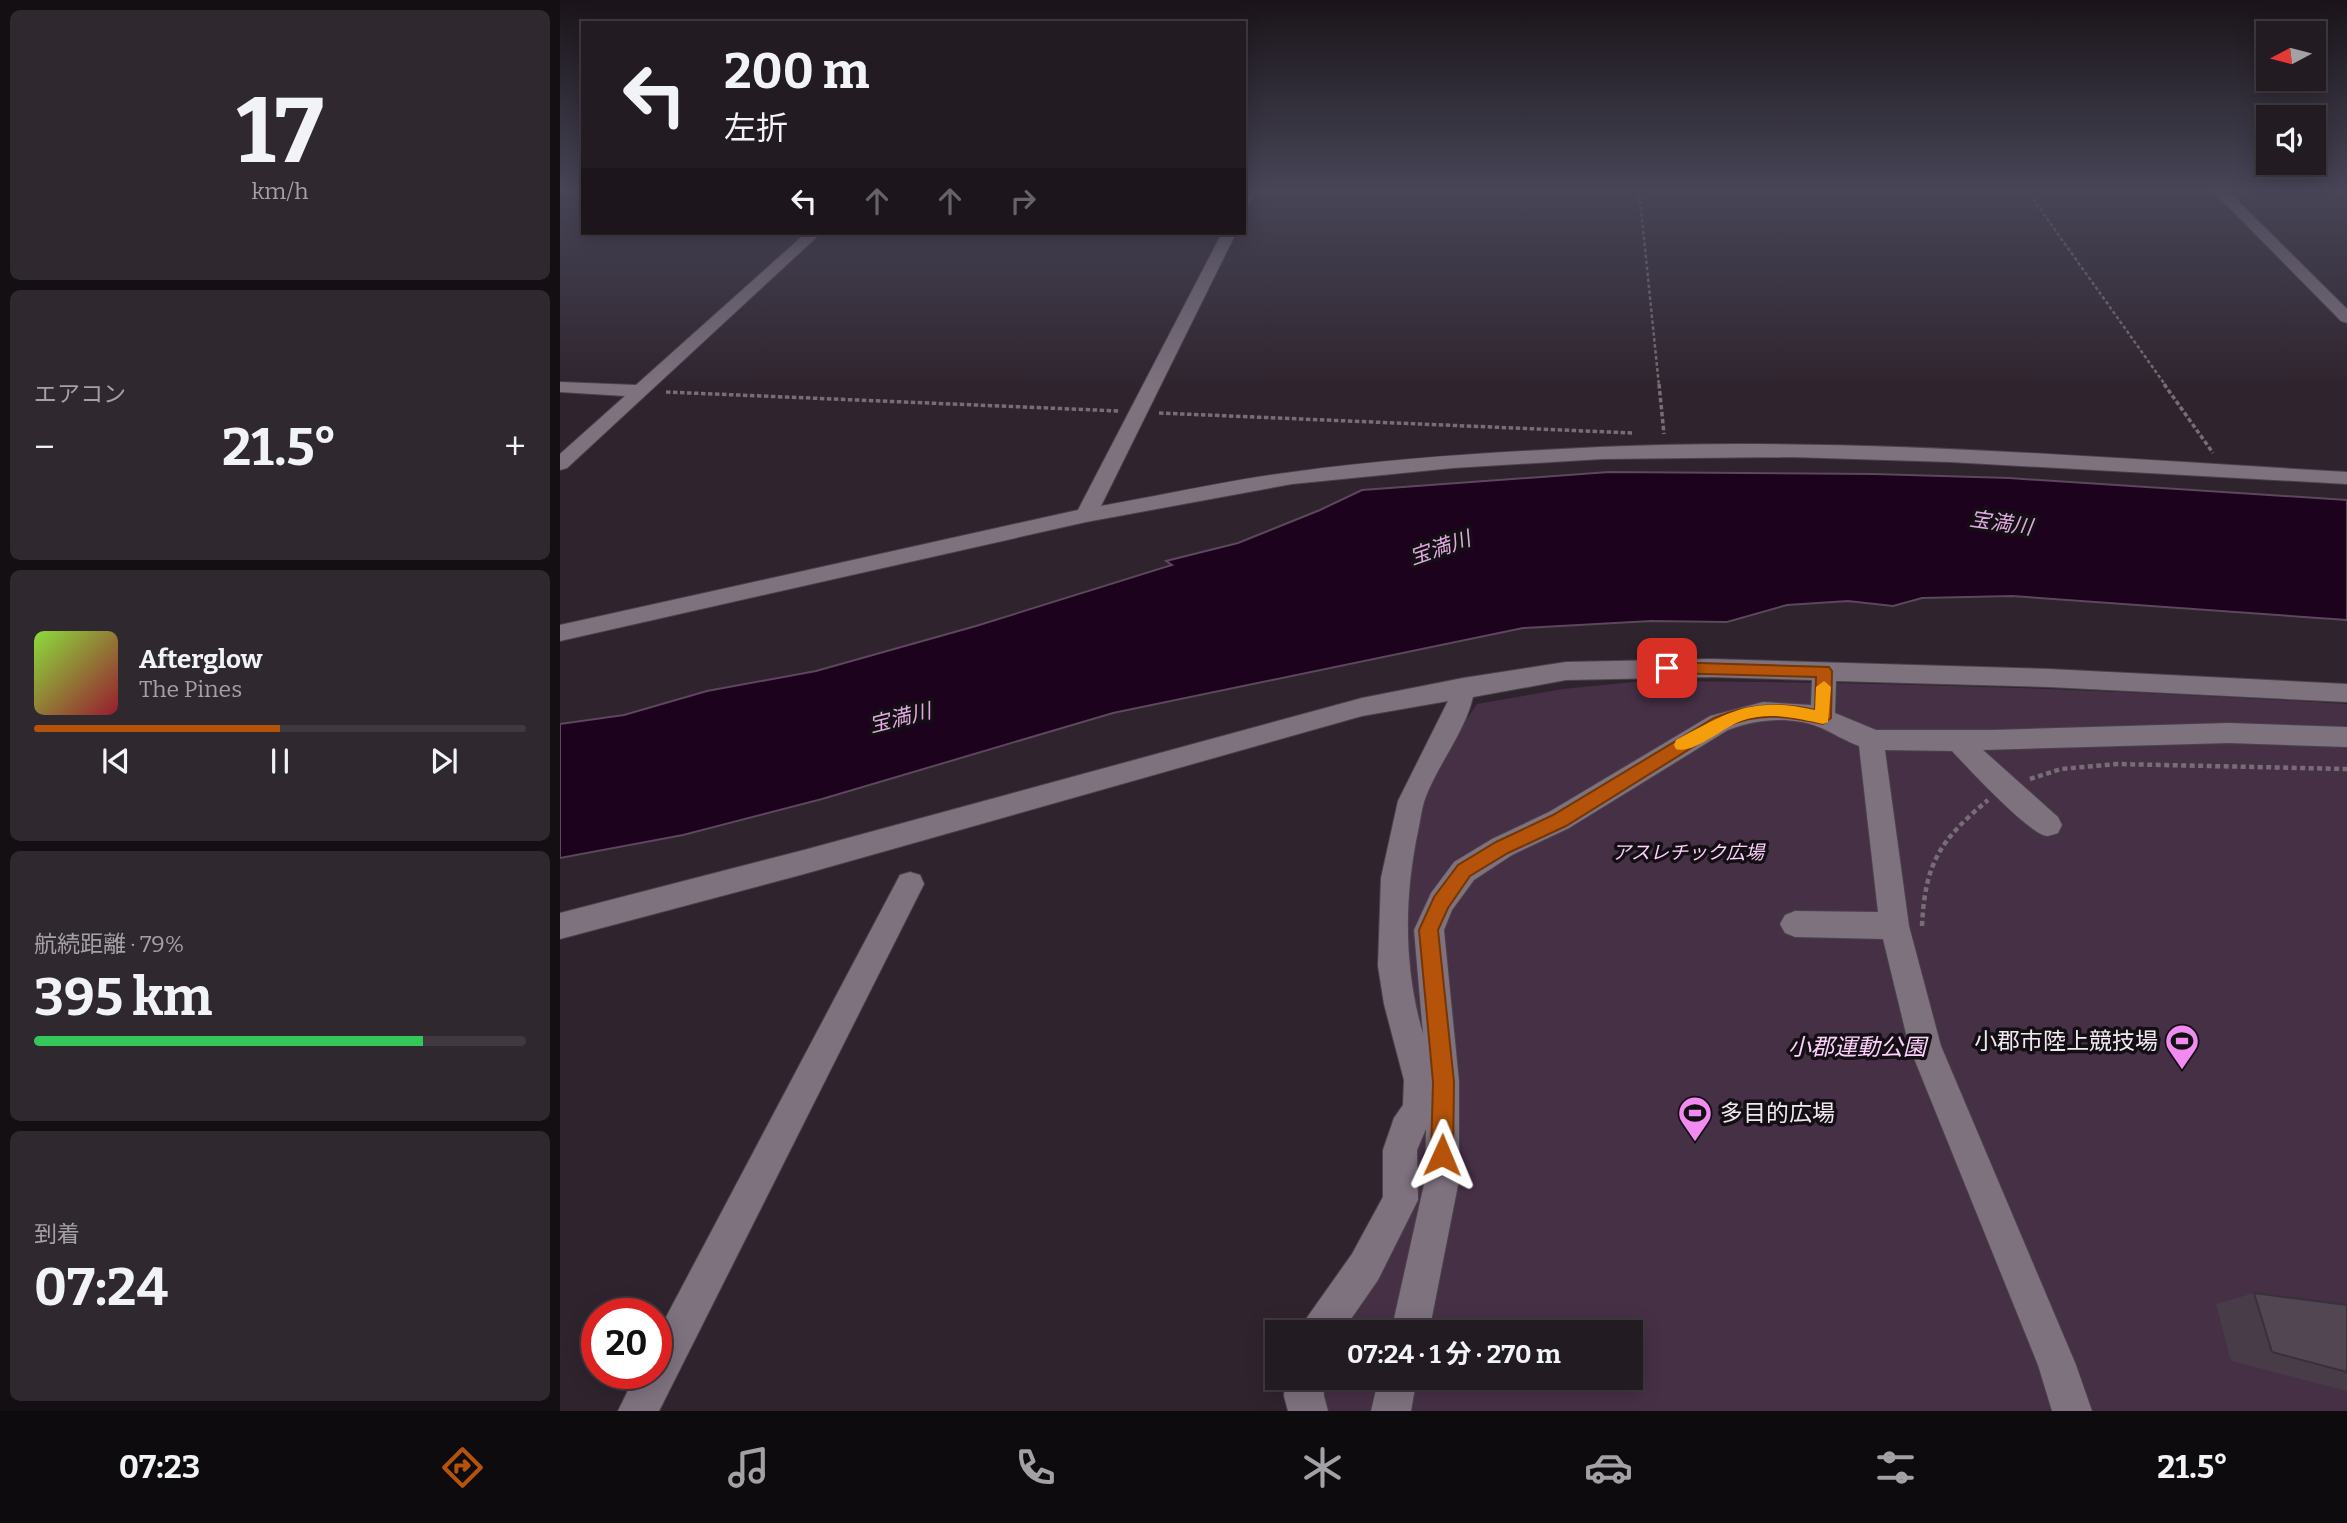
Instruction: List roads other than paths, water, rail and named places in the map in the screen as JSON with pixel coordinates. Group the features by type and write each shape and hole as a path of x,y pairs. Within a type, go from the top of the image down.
{"street":[{"path":"560,464 790,255"},
{"path":"1086,515 1218,255"},
{"path":"2284,255 2347,318"},
{"path":"560,387 640,391"},
{"path":"560,633 1086,515 1292,478 1453,462 1602,453 1791,451 1950,456 2347,478"},
{"path":"560,926 804,862 1362,707 1463,687 1566,671 1645,667 1824,671 2181,683 2347,692"},
{"path":"1823,718 1824,671"},
{"path":"1327,1320 1365,1266 1401,1200 1400,1150 1406,1130 1419,1109 1420,1080 1399,1004 1393,966 1395,878 1411,801 1429,760 1458,709 1463,687"},
{"path":"1413,1320 1442,1180 1443,1082 1429,930 1441,902 1464,871 1502,848 1559,820 1719,723 1739,714 1785,709 1823,718 1871,740 1958,741 2178,733 2347,737"},
{"path":"1871,740 1895,931 1926,1046 2057,1365 2072,1411"},
{"path":"1958,741 2007,790 2048,825"},
{"path":"638,1411 910,884"},
{"path":"1795,924 1895,931"},
{"path":"1304,1390 1308,1411"},
{"path":"1391,1411 1395,1390"}],"water":[{"name":"宝満川","path":"1609,472 2009,478 2347,500 2347,620 2012,596 1922,598 1893,606 1848,601 1787,605 1727,622 1651,621 1523,628 1113,713 822,799 683,835 560,858 560,724 624,715 707,691 816,671 976,626 1172,565 1166,561 1238,543 1362,490"}],"place":[{"name":"小郡市陸上競技場","path":"2182,1071"},
{"name":"多目的広場","path":"1695,1143"}],"park label":[{"name":"アスレチック広場","path":"1688,852"},
{"name":"小郡運動公園","path":"1857,1047"}]}
